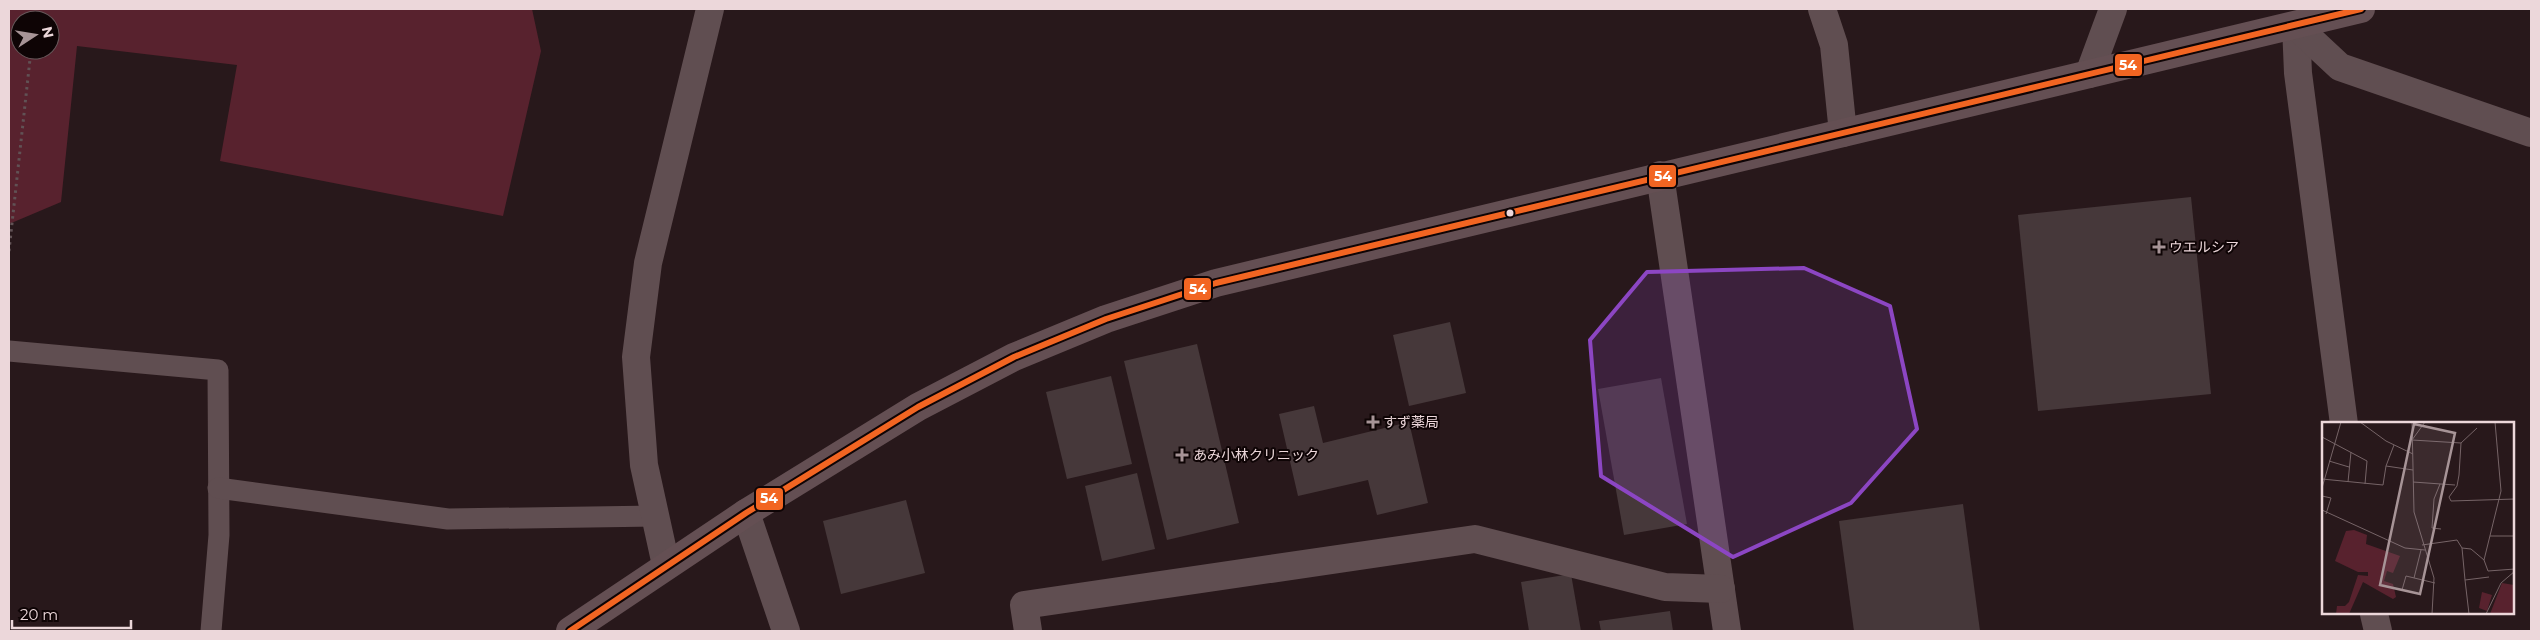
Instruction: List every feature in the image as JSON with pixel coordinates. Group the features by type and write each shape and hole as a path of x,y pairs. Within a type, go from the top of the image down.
{"street":[{"path":"666,565 644,466 636,357 648,263 710,9"},
{"path":"1822,9 1834,45 1843,133"},
{"path":"2089,74 2113,9"},
{"path":"570,631 746,513 918,407 1014,357 1106,319 1216,283 1660,175 2296,26 2361,9"},
{"path":"2296,26 2340,67 2531,133"},
{"path":"2296,26 2298,73 2344,422"},
{"path":"1660,175 1727,631"},
{"path":"746,513 786,631"},
{"path":"1028,631 1024,605 1475,538 1665,587 1721,589"},
{"path":"2374,615 2378,631"}],"lane":[{"path":"9,352 218,370 219,534 211,631"},
{"path":"218,488 448,519 656,516"}],"path":[{"path":"9,251 30,60"}],"highlighted area":[{"path":"1804,268 1890,306 1917,429 1851,503 1733,557 1601,476 1590,340 1647,272"}],"shaded area":[{"path":"9,9 532,9 541,51 503,216 220,161 237,65 77,46 61,202 9,224"}],"building":[{"path":"2191,197 2211,394 2038,411 2018,215"},
{"path":"1450,322 1466,393 1409,406 1393,335"},
{"path":"1197,344 1239,523 1167,540 1124,361"},
{"path":"1111,376 1132,464 1067,479 1046,392"},
{"path":"1661,378 1687,524 1624,535 1598,389"},
{"path":"1314,406 1323,443 1409,422 1428,503 1377,515 1368,480 1298,496 1279,414"},
{"path":"1137,473 1155,549 1102,561 1085,486"},
{"path":"906,500 925,573 841,594 823,521"},
{"path":"1963,504 1980,631 1854,631 1839,521"},
{"path":"1571,574 1581,631 1529,631 1521,582"},
{"path":"1670,611 1673,631 1601,631 1599,621"}],"transit line":[{"name":"54","path":"570,631 746,513 918,407 1014,357 1106,319 1216,283 2361,9"}],"place":[{"name":"ウエルシア","path":"2159,247"},
{"name":"すず薬局","path":"1373,422"},
{"name":"あみ小林クリニック","path":"1182,455"}]}
